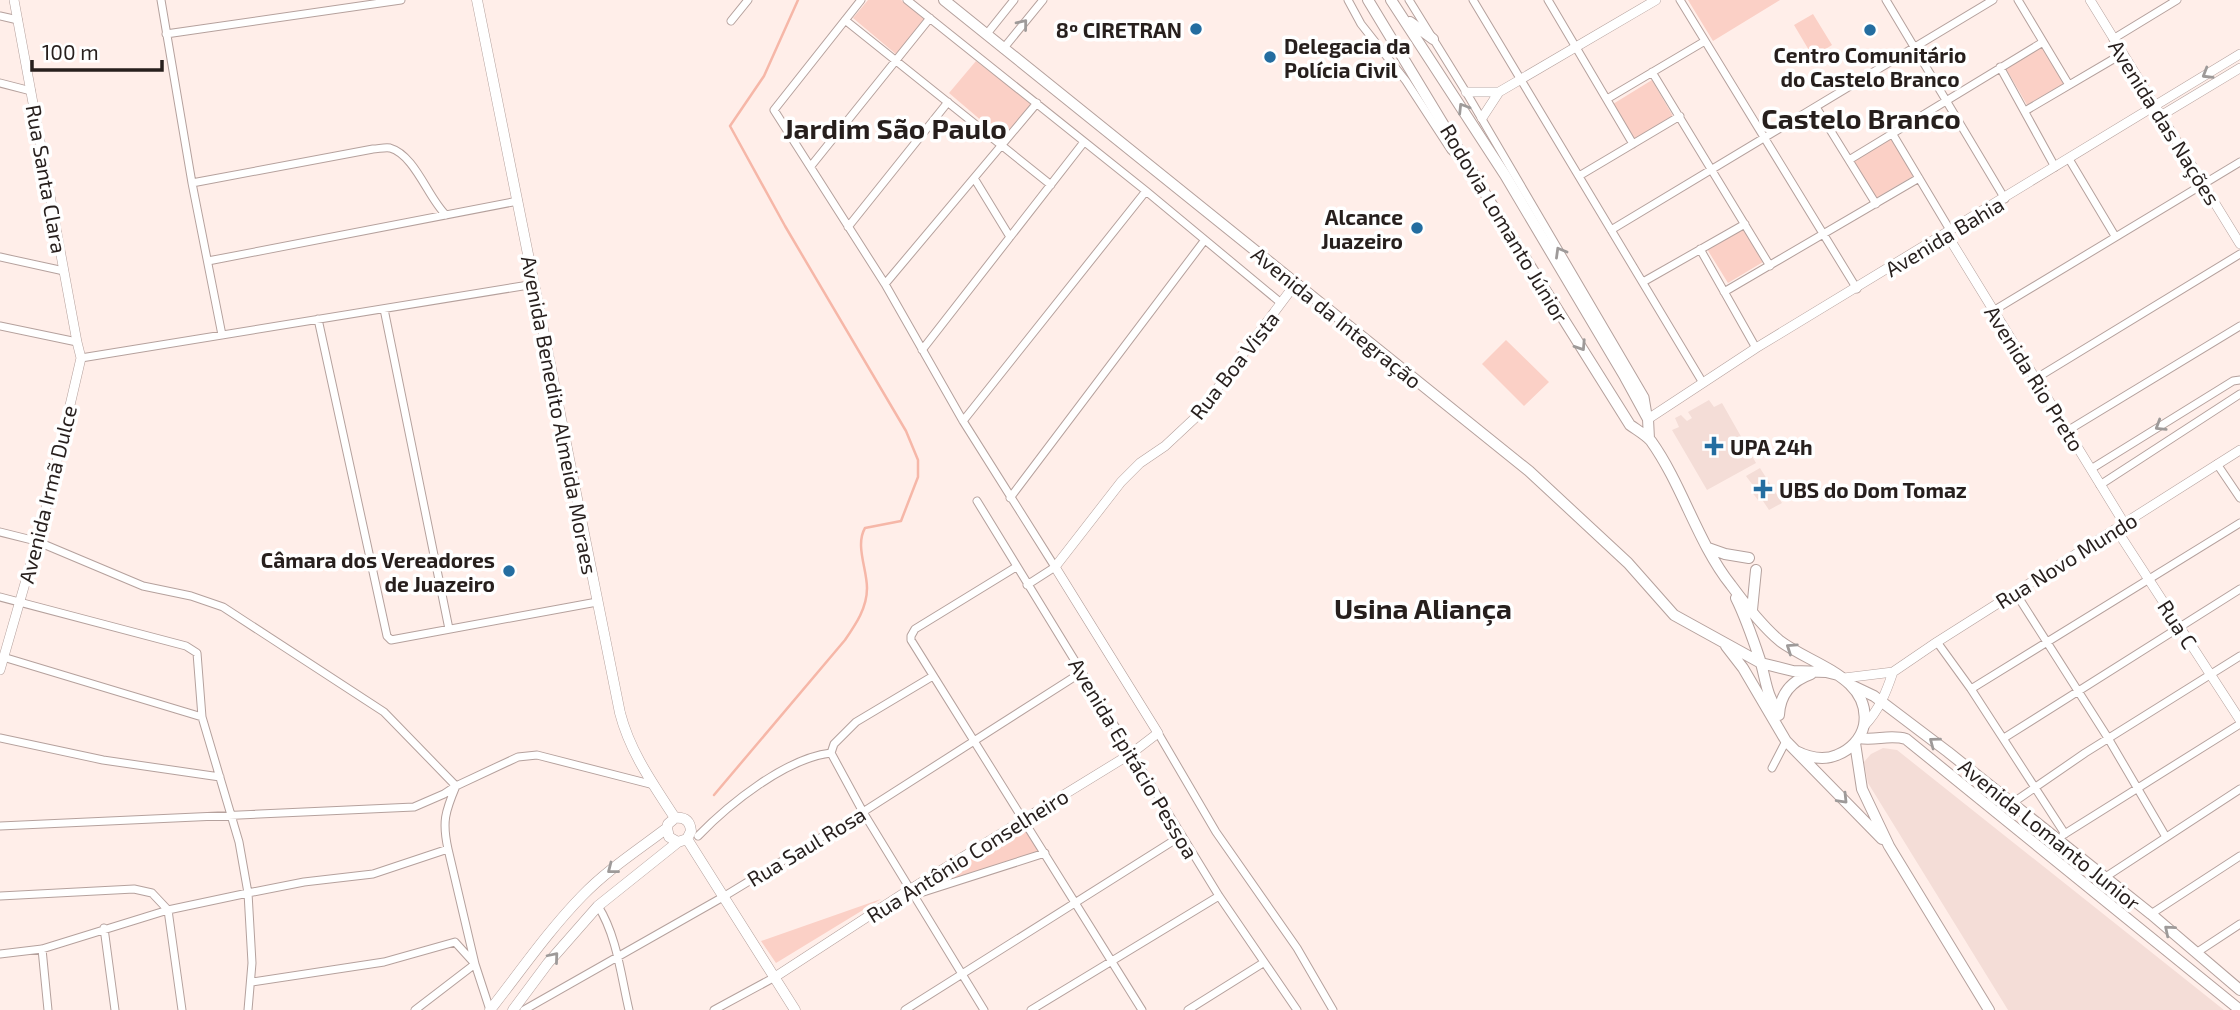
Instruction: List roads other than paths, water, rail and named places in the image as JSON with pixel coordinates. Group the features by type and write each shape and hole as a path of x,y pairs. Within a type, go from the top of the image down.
{"main road":[{"name":"Avenida Benedito Almeida Moraes","path":"477,0 624,728 639,762 675,818"},
{"name":"Avenida da Integração","path":"944,0 1546,486 1628,563 1674,615 1761,663 1814,673"},
{"name":"Rodovia Lomanto Júnior","path":"1368,0 1630,425 1649,439 1676,483 1707,547 1731,586"},
{"name":"Rodovia Lomanto Júnior","path":"1391,0 1505,175 1648,419 1649,439"},
{"path":"1400,14 1433,39"},
{"path":"1707,547 1725,554 1749,558"},
{"path":"1752,610 1756,570"},
{"path":"1731,586 1779,640 1841,677 1853,686 1861,698 1865,712 1864,726 1857,741 1845,752 1821,759 1796,751"},
{"path":"1731,586 1761,663 1770,700 1779,712"},
{"path":"1721,641 1743,668 1786,741 1889,846"},
{"path":"1780,729 1781,699 1789,687 1800,678 1814,673 1841,677"},
{"name":"Avenida Lomanto Junior","path":"1853,686 1882,702 2011,804 2060,837 2104,878 2240,990"},
{"name":"Avenida Lomanto Junior","path":"1857,741 1897,736 1906,739 2240,1010"},
{"path":"1857,741 1862,789 1889,846 1990,1010"},
{"path":"490,1010 582,896 607,873 667,828 675,818 680,817 689,822 691,831 682,840 598,906 548,963 513,1010"},
{"path":"667,828 669,837 682,840 723,897 795,1010"}],"street":[{"name":"Rua Santa Clara","path":"14,0 82,358"},
{"path":"161,0 192,183 222,335"},
{"path":"318,0 321,11"},
{"path":"166,33 401,0"},
{"path":"731,21 748,0"},
{"path":"861,0 774,110 885,284 963,421 1158,733 1216,832 1297,948 1333,1010"},
{"path":"907,0 1281,303"},
{"path":"986,35 1014,0"},
{"path":"1003,49 1043,0"},
{"path":"1348,0 1451,150 1470,168"},
{"path":"1409,0 1482,118 1645,397 1648,419"},
{"path":"1473,0 1703,383"},
{"path":"1548,0 1633,144"},
{"path":"1482,118 1499,92 1656,0"},
{"path":"1680,0 1857,289"},
{"path":"1886,0 2005,199"},
{"path":"1611,230 1993,0"},
{"path":"2018,0 2069,85"},
{"name":"Avenida das Nações","path":"2090,0 2240,244"},
{"path":"2113,39 2177,0"},
{"path":"0,16 18,20"},
{"path":"811,166 930,18"},
{"path":"845,20 1051,185"},
{"path":"1607,99 1705,41"},
{"path":"1849,160 2043,42"},
{"path":"2025,111 2122,54"},
{"name":"Avenida Bahia","path":"1648,419 1756,348 2240,54"},
{"path":"2000,67 2055,167"},
{"path":"2162,115 2240,68"},
{"path":"1652,72 1770,266"},
{"path":"0,83 31,91"},
{"path":"1466,92 1499,92"},
{"path":"848,227 948,102"},
{"path":"885,284 1037,103"},
{"path":"1816,107 1876,204"},
{"path":"1579,176 1679,116"},
{"path":"1892,133 1948,232"},
{"path":"922,350 1084,142"},
{"path":"192,183 390,148 404,157 421,176 428,192 446,215"},
{"path":"2069,159 2115,236"},
{"path":"1993,311 2240,162"},
{"path":"974,178 1010,237"},
{"path":"1724,292 1919,178"},
{"path":"963,421 1146,191"},
{"path":"208,261 518,201"},
{"path":"1643,282 1745,223"},
{"name":"Avenida Rio Preto","path":"1948,232 1993,311 2091,469 2120,526"},
{"path":"1010,498 1204,241"},
{"path":"1700,249 1756,348"},
{"path":"2035,379 2240,254"},
{"path":"0,257 64,271"},
{"name":"Rua Boa Vista","path":"1055,567 1121,482 1139,463 1165,446 1196,417 1297,283"},
{"path":"82,358 535,284"},
{"path":"384,309 449,629"},
{"path":"318,319 387,636 391,640 597,602"},
{"path":"0,326 77,342"},
{"path":"2067,431 2240,326"},
{"name":"Avenida Irmã Dulce","path":"0,670 82,358"},
{"path":"2091,469 2234,381 2240,380"},
{"path":"2100,485 2240,394"},
{"path":"2182,413 2191,426"},
{"name":"Rua Novo Mundo","path":"1893,672 2240,450"},
{"path":"2217,464 2240,498"},
{"name":"Avenida Epitácio Pessoa","path":"977,501 1181,836 1263,963 1297,1010"},
{"path":"1971,689 2240,523"},
{"name":"Rua C","path":"2120,526 2240,722"},
{"path":"0,532 36,541 143,586 191,596 223,607 384,712 456,786"},
{"path":"1016,567 915,629 911,640 1142,1010"},
{"path":"1027,585 1055,567"},
{"path":"2004,738 2240,589"},
{"path":"2015,592 2108,738 2166,837"},
{"path":"0,597 193,648 199,659 202,717 239,842 248,892 252,982 248,1010"},
{"path":"1937,642 2035,786 2060,837 2240,722"},
{"path":"2011,804 2108,738 2240,656"},
{"path":"4,657 202,717"},
{"name":"Rua Saul Rosa","path":"524,1010 723,897 863,812 1082,672"},
{"path":"1841,677 1893,672 1882,702 1864,726"},
{"path":"933,676 856,722 834,744 831,752 863,812 984,1010"},
{"name":"Rua Antônio Conselheiro","path":"775,977 1158,733"},
{"path":"0,738 103,760 220,777"},
{"path":"1772,768 1786,741"},
{"path":"698,836 726,810 771,778 804,758 831,752"},
{"path":"0,826 414,807 518,757 537,755 654,785"},
{"path":"456,786 445,811 448,849 475,964 490,1010"},
{"path":"2104,878 2240,789"},
{"path":"905,1010 1181,836"},
{"path":"0,954 42,949 168,910 248,892 315,880 361,877 448,849"},
{"name":"Rua Antônio Conselheiro","path":"912,892 1045,853"},
{"path":"2151,914 2240,856"},
{"path":"0,895 143,889 159,898 168,910 182,1010"},
{"path":"1031,1010 1219,896"},
{"path":"598,906 605,917 618,959 629,1010"},
{"path":"2196,953 2240,924"},
{"path":"104,928 115,1010"},
{"path":"252,982 384,962 451,942 458,943 475,964"},
{"path":"42,949 48,1010"},
{"path":"1188,1010 1263,963"},
{"path":"415,1010 475,964"},
{"path":"714,1010 775,977"}],"waterway":[{"path":"714,795 853,628 867,595 861,549 865,528 901,521 918,477 918,460 906,431 785,226 730,126 764,76 798,0"}],"place":[{"name":"8º CIRETRAN","path":"1196,29"},
{"name":"Centro Comunitário do Castelo Branco","path":"1870,30"},
{"name":"Delegacia da Polícia Civil","path":"1270,57"},
{"name":"Alcance Juazeiro","path":"1417,228"},
{"name":"UPA 24h","path":"1714,446"},
{"name":"UBS do Dom Tomaz","path":"1763,489"},
{"name":"Câmara dos Vereadores de Juazeiro","path":"509,571"}],"district":[{"name":"Castelo Branco","path":"1861,118"},
{"name":"Jardim São Paulo","path":"895,128"},
{"name":"Usina Aliança","path":"1423,608"}]}
